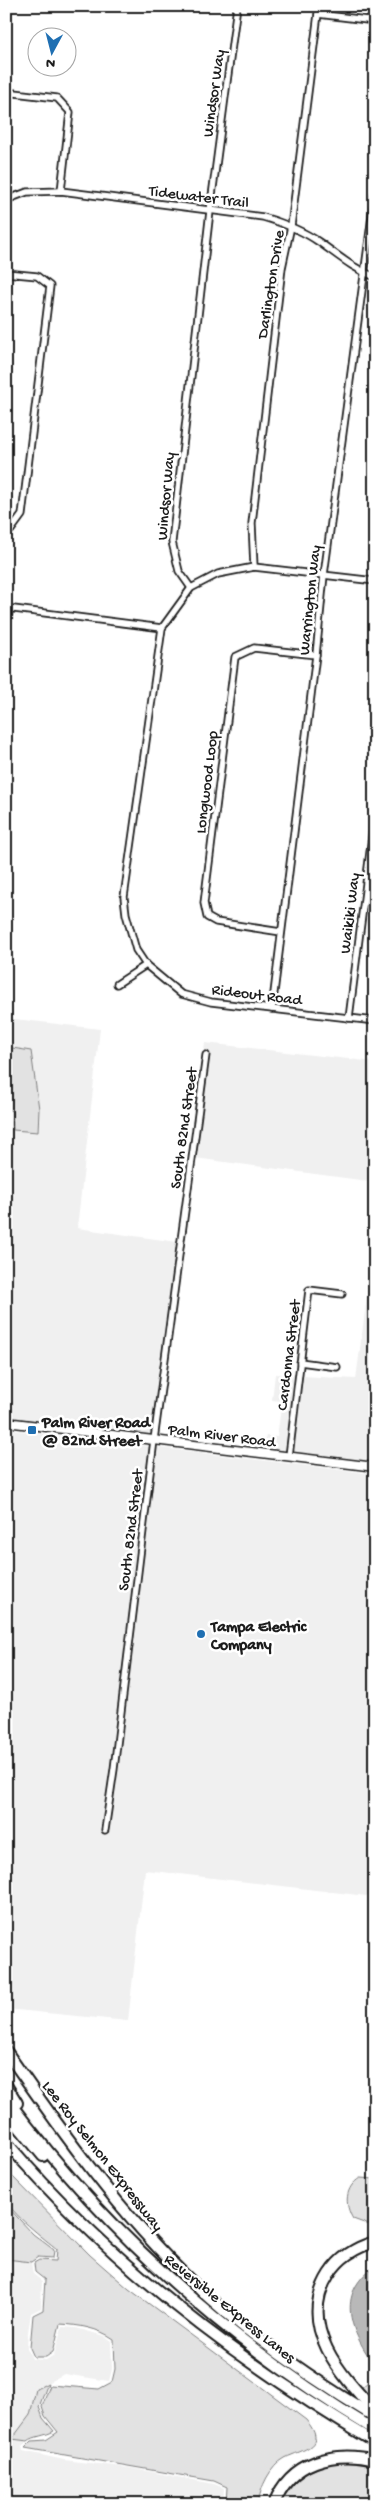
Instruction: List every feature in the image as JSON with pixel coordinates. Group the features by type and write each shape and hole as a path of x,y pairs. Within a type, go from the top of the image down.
{"highway":[{"name":"Lee Roy Selmon Expressway","path":"6,2052 68,2138 122,2208 180,2270 256,2336 316,2380 375,2417"},
{"path":"6,2086 44,2141 47,2152"},
{"name":"Reversible Express Lanes","path":"6,2098 67,2176 176,2285 239,2337 287,2373 375,2430"},
{"path":"6,2111 38,2152 67,2176"},
{"path":"6,2142 32,2172 83,2222 174,2303 266,2372 375,2442"},
{"path":"375,2242 354,2250 332,2269 321,2288 318,2317 323,2342 339,2372 375,2411"},
{"path":"274,2504 289,2479 312,2462 341,2456 375,2460"}],"street":[{"name":"Windsor Way","path":"191,588 179,571 172,542 210,211 237,6"},
{"name":"Darlington Drive","path":"254,567 252,523 282,268 292,226 319,6"},
{"path":"318,14 375,21"},
{"path":"6,92 56,98 70,112 60,191"},
{"name":"Tidewater Trail","path":"6,200 27,192 60,191 263,217 292,226 319,242 345,263 375,277"},
{"name":"Warrington Way","path":"272,1009 316,655 324,575 366,274 375,193"},
{"path":"6,273 37,276 50,286 22,516 11,530 6,529"},
{"path":"117,984 146,965 136,950 130,931 124,897 162,628 191,588 218,574 254,567 375,581"},
{"path":"6,637 8,608 162,628"},
{"name":"Longwood Loop","path":"281,932 216,922 207,916 204,903 235,657 254,648 316,655"},
{"name":"Waikiki Way","path":"349,1018 375,812"},
{"name":"Rideout Road","path":"146,965 181,994 195,999 375,1021"},
{"name":"South 82nd Street","path":"105,1830 154,1440 206,1054"},
{"name":"Cardonna Street","path":"288,1456 309,1290 342,1294"},
{"path":"300,1362 337,1367"},
{"name":"Palm River Road","path":"6,1422 375,1467"}],"shaded area":[{"path":"6,1018 100,1029 77,1228 177,1242 151,1436 6,1418 6,1109 12,1111 12,1125 39,1130 39,1109 31,1052 6,1047"},
{"path":"205,1043 375,1062 375,1182 195,1158 209,1052 204,1050"},
{"path":"6,1047 31,1051 39,1109 38,1132 13,1130 12,1111 6,1109"},
{"path":"371,1266 375,1267 375,1463 292,1453 302,1376 356,1379"},
{"path":"275,1374 295,1375 286,1452 262,1449 266,1436 277,1437 282,1401 272,1400"},
{"name":"Tampa Electric Company","path":"6,1429 375,1474 375,1897 145,1870 128,2021 6,2009"},
{"path":"6,2170 90,2255 129,2289 306,2420 315,2436 314,2442 311,2446 285,2458 275,2466 263,2485 258,2504 226,2504 227,2487 214,2481 25,2448 32,2441 46,2440 58,2432 45,2416 42,2407 50,2385 99,2389 112,2382 115,2369 114,2339 88,2328 60,2324 53,2352 46,2357 34,2357 30,2348 33,2315 43,2310 45,2280 35,2272 34,2263 39,2260 56,2261 57,2249 28,2226 9,2205 6,2199"},
{"path":"360,2178 375,2179 375,2227 353,2219 348,2208 347,2202 351,2186"},
{"path":"6,2205 33,2234 54,2250 53,2258 38,2257 31,2262 6,2259"},
{"path":"6,2259 31,2262 33,2274 42,2281 41,2308 31,2313 28,2332 27,2348 32,2359 46,2360 54,2355 62,2327 76,2328 104,2336 111,2341 112,2369 109,2381 64,2374 36,2389 30,2415 12,2439 28,2441 22,2447 23,2451 64,2460 131,2468 214,2484 224,2488 223,2504 6,2504"},
{"path":"375,2266 375,2366 359,2340 354,2327 351,2301 354,2289 362,2277"},
{"path":"369,2381 375,2382 375,2401 361,2388"},
{"path":"48,2383 39,2407 43,2418 54,2431 28,2441 12,2439 30,2415 36,2389"},
{"path":"345,2462 375,2466 375,2504 280,2504 292,2486 306,2474 324,2466"}],"place":[{"name":"Palm River Road @ 82nd Street","path":"32,1430"},
{"name":"Tampa Electric Company","path":"201,1634"}]}
